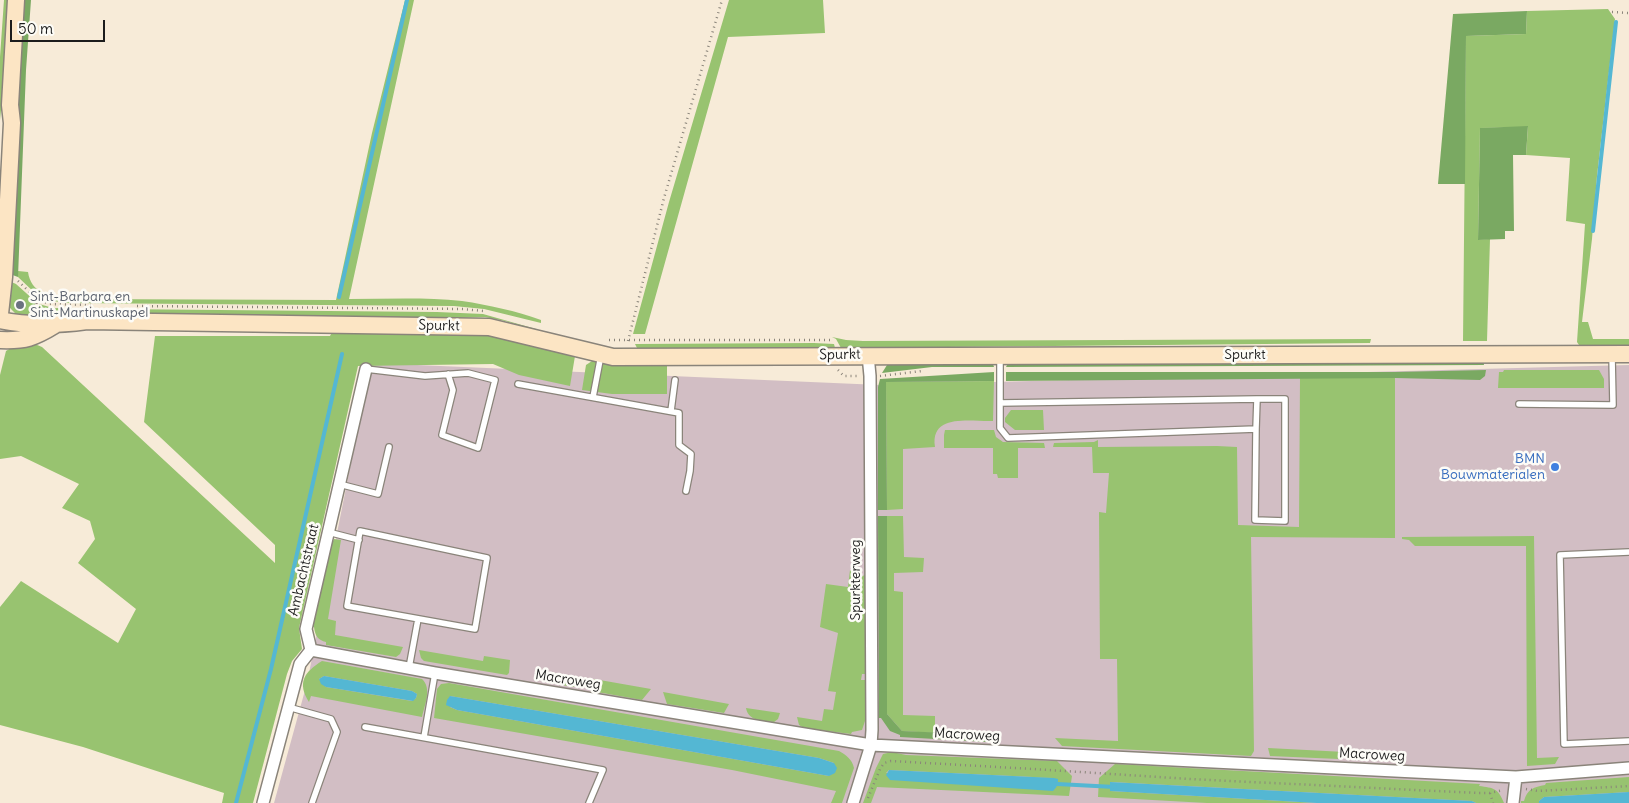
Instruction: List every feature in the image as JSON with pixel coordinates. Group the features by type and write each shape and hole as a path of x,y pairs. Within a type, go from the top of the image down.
{"street":[{"path":"0,314 4,277 12,123 10,105 16,0"},
{"path":"0,153 3,120 10,105"},
{"name":"Spurkt","path":"0,320 16,323 55,325 94,322 489,327 613,357 1629,354"},
{"name":"Spurkt","path":"0,340 20,340 40,335 55,325"},
{"name":"Spurkterweg","path":"853,803 872,745 870,396 868,355"},
{"name":"Ambachtstraat","path":"312,650 306,629 366,369"},
{"path":"263,803 300,664 312,650"},
{"name":"Macroweg","path":"312,650 436,673 872,745 1516,782 1629,768"},
{"path":"1513,803 1516,782"}],"lane":[{"path":"1519,404 1613,405 1612,354"},
{"path":"593,397 601,355"},
{"path":"1000,355 1000,428 1008,438 1256,429"},
{"path":"366,369 425,376 448,374 468,373 495,380 478,448 442,435 453,390 448,374"},
{"path":"671,411 675,380"},
{"path":"518,384 679,412 679,446 691,454 686,491"},
{"path":"1000,403 1257,399 1285,399 1285,521 1255,520 1257,399"},
{"path":"339,484 378,494 390,446"},
{"path":"360,531 488,558 476,629 346,606 359,540 360,531"},
{"path":"328,532 359,540"},
{"path":"1629,552 1560,555 1564,744 1629,741"},
{"path":"409,668 418,619"},
{"path":"424,737 436,673"},
{"path":"288,707 331,719 337,732 312,803"},
{"path":"365,727 603,770 589,803"}],"path":[{"path":"627,357 630,330 664,198 722,0"},
{"path":"1612,12 1629,13"},
{"path":"866,803 880,769 884,763 891,761 1190,779 1490,793 1516,782 1538,791 1629,786"},
{"path":"1490,793 1493,803"}],"shaded area":[{"path":"371,363 880,385 882,379 994,382 1629,365 1629,803 274,803 307,683"}],"green space":[{"path":"4,0 12,0 0,120 0,57"},
{"path":"24,0 31,0 26,70 18,277 7,273"},
{"path":"405,0 414,0 349,299 462,301 522,314 541,320 541,323 484,309 454,306 66,303 47,300 37,295 18,277 18,271 28,272 33,285 37,289 48,295 67,299 336,300 372,133"},
{"path":"729,0 823,0 825,33 728,37 645,334 633,334 669,202"},
{"path":"1608,9 1615,19 1582,322 1588,322 1593,339 1629,339 1629,345 1579,345 1577,342 1585,224 1566,221 1570,158 1526,155 1528,127 1480,128 1478,240 1490,239 1487,341 1463,341 1466,36 1526,34 1527,11"},
{"path":"1527,11 1526,34 1466,36 1465,184 1438,184 1453,14"},
{"path":"1528,126 1526,155 1513,155 1514,231 1505,231 1505,239 1478,240 1480,128"},
{"path":"7,280 16,284 35,301 36,320 19,316 7,304"},
{"path":"39,304 53,308 106,309 102,315 40,319"},
{"path":"111,309 483,314 536,330 485,317 114,315"},
{"path":"333,330 498,335 575,356 570,386 519,375 493,364 358,366 299,628 302,649 292,661 287,674 253,803 222,803 224,793 83,747 0,725 0,607 21,581 118,643 136,609 78,563 95,539 90,521 62,508 79,484 21,456 0,459 0,375 6,351 23,343 42,347 275,563 275,545 144,422 155,336 330,336"},
{"path":"832,337 863,341 1371,339 1370,343 841,348 836,339"},
{"path":"635,344 834,344 835,348 641,349 637,348"},
{"path":"1483,359 1484,365 1006,367 1009,361"},
{"path":"592,361 667,363 667,394 612,394 582,390 586,365"},
{"path":"895,362 990,362 994,367 932,367 882,373 887,365"},
{"path":"1486,370 1485,376 1480,380 1395,378 1006,381 1006,372 1395,372"},
{"path":"1504,370 1599,370 1604,379 1604,388 1498,388 1499,372"},
{"path":"994,372 994,381 886,382 887,510 878,510 878,387 880,379"},
{"path":"1300,378 1395,378 1395,538 1251,537 1254,751 1251,756 1062,746 1055,738 1118,741 1117,659 1100,659 1099,512 1106,513 1109,473 1093,473 1092,447 1053,447 1054,443 1094,442 1098,440 1098,447 1237,447 1238,525 1299,527"},
{"path":"994,381 993,421 964,421 945,424 935,436 935,447 903,449 903,509 887,510 886,382"},
{"path":"1011,410 1043,410 1044,430 1015,430 1005,422 1005,418"},
{"path":"945,430 994,430 996,437 1003,442 1044,443 1045,448 1018,448 1018,478 998,478 997,474 993,474 993,448 944,448"},
{"path":"878,516 887,516 887,714 902,731 993,735 988,742 900,737 900,735 890,731 881,718 879,718"},
{"path":"887,516 903,516 904,557 924,558 923,572 894,573 894,591 903,592 903,715 935,716 935,733 902,731 887,714"},
{"path":"1534,536 1537,758 1559,757 1555,764 1527,766 1526,546 1415,546 1409,540 1402,539 1402,537"},
{"path":"334,539 341,540 328,619 336,621 335,635 403,647 400,654 396,657 326,645 326,642 319,639 316,635 314,627 312,627"},
{"path":"850,570 860,577 865,575 866,674 862,674 861,680 866,680 867,721 865,721 862,730 852,732 851,734 804,728 799,725 797,717 822,721 824,709 833,710 836,692 828,691 838,633 820,627 826,584 848,587"},
{"path":"419,650 483,661 484,656 510,660 509,673 507,675 424,661"},
{"path":"322,661 422,679 427,687 427,692 422,717 311,696 309,702 303,689 304,678 311,669","holes":["324,676 412,691 417,694 416,698 412,701 326,687 319,679"]},
{"path":"542,671 582,678 580,683 573,687 546,682 543,679"},
{"path":"594,679 651,689 642,700 597,692 593,687"},
{"path":"449,683 839,751 852,762 854,768 842,803 831,803 836,791 732,770 434,718 437,689 441,684","holes":["450,696 819,758 834,763 829,776 457,710 450,707"]},
{"path":"663,692 729,704 724,713 667,704"},
{"path":"746,708 780,713 778,719 774,722 765,721 750,716"},
{"path":"1268,748 1345,752 1339,759 1270,756"},
{"path":"892,752 906,755 1057,761 1072,776 1069,796 877,787 871,803 863,803 883,754","holes":["889,770 1054,778 886,773"]},
{"path":"1115,764 1480,784 1479,786 1492,788 1500,794 1504,803 1111,782 1110,791 1317,803 1207,803 1098,797 1099,778"},
{"path":"1629,777 1629,792 1544,797 1539,803 1521,803 1529,791 1546,783"}],"water":[{"path":"324,676 412,691 417,694 413,701 326,687 321,684 319,679"},
{"path":"450,696 819,758 834,763 837,768 835,773 829,776 457,710 446,705"},
{"path":"889,770 1054,778 1058,779 1058,781 1053,791 890,780 886,775"},
{"path":"1110,782 1472,801 1476,803 1317,803 1110,791"},
{"path":"1629,792 1629,803 1539,803 1544,797"}],"waterway":[{"path":"339,297 407,0"},
{"path":"1593,231 1616,22"},
{"path":"236,803 271,669 342,354"},
{"path":"1057,784 1115,787"}],"place":[{"name":"Sint-Barbara en Sint-Martinuskapel","path":"20,305"},
{"name":"BMN Bouwmaterialen","path":"1555,467"}]}
